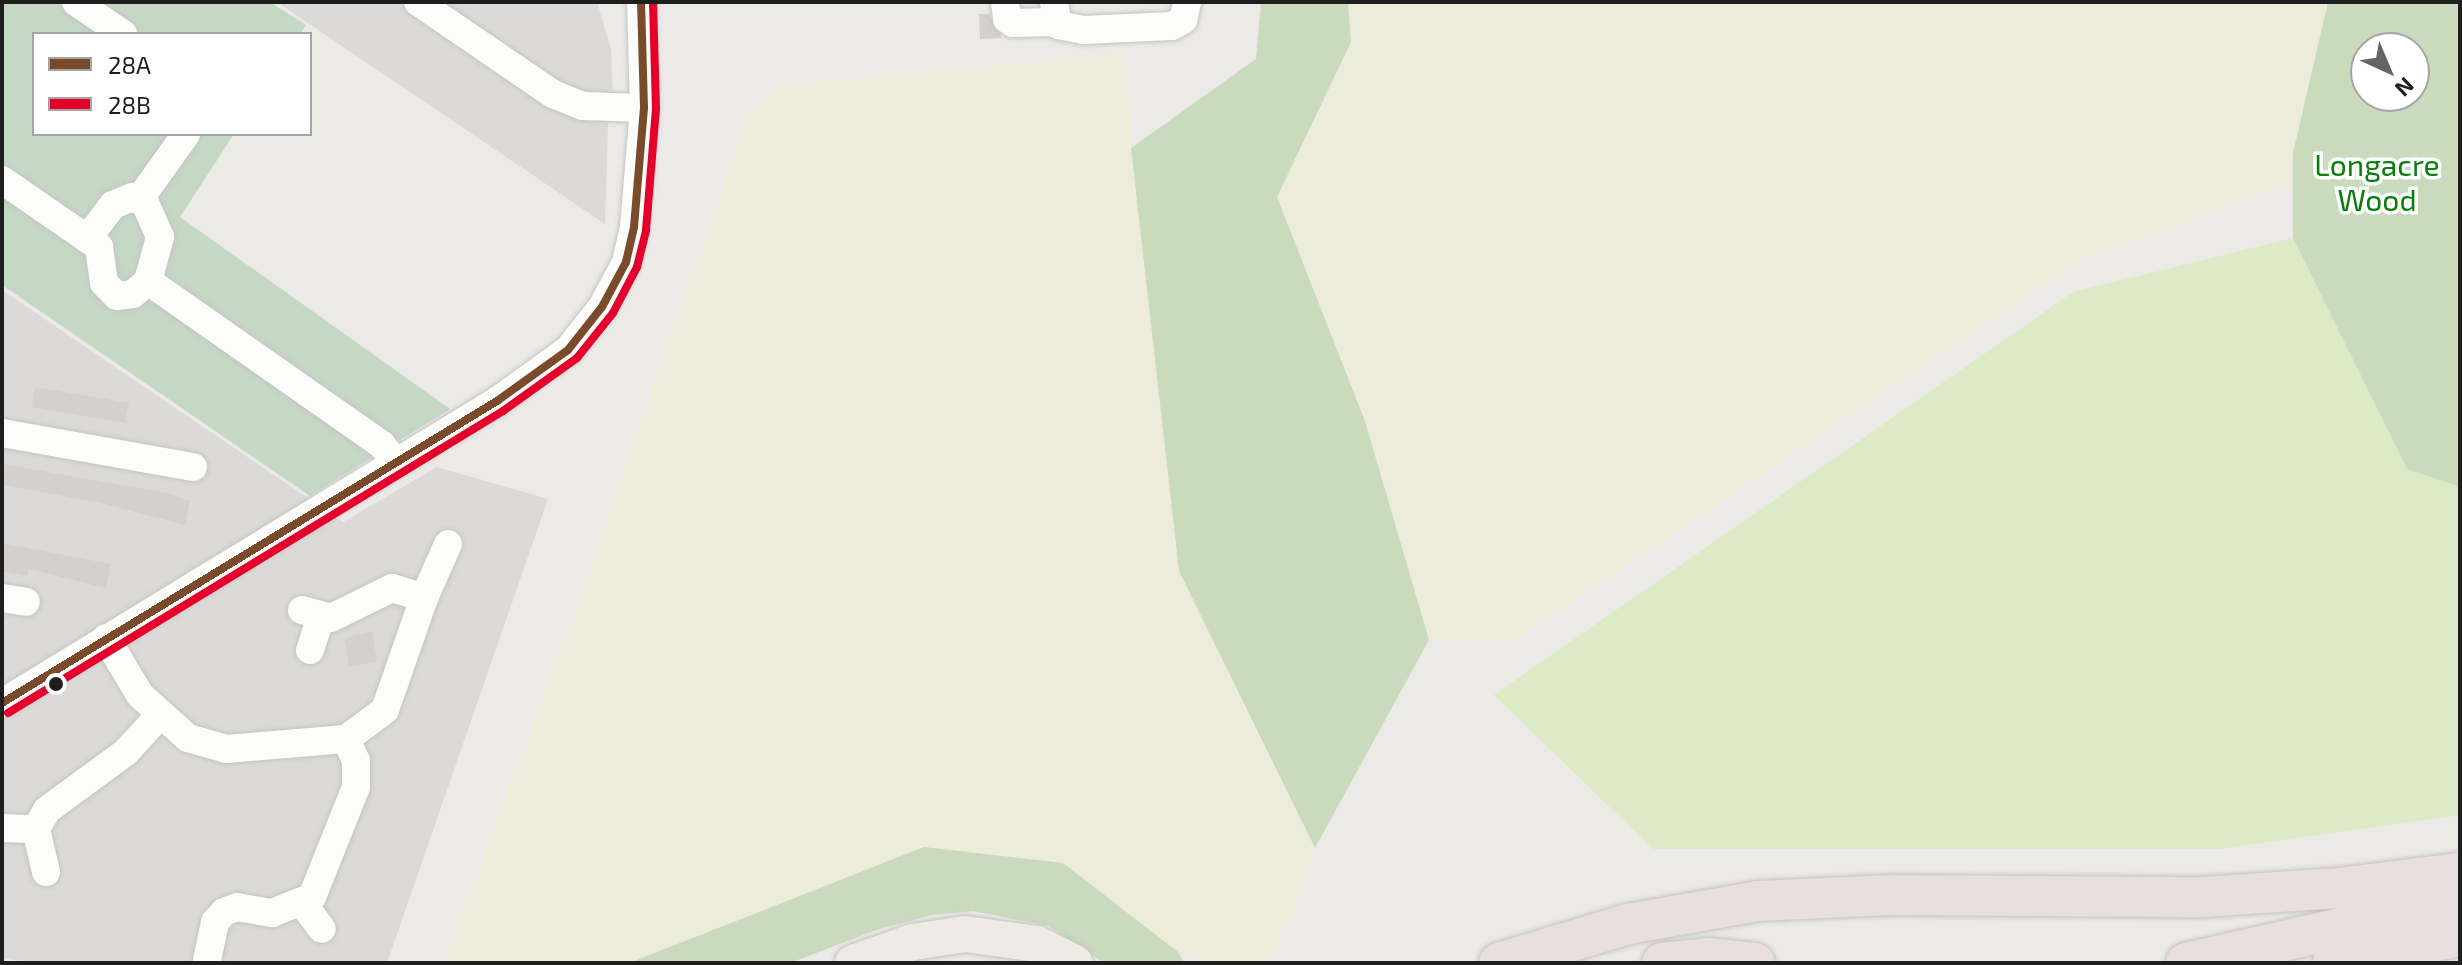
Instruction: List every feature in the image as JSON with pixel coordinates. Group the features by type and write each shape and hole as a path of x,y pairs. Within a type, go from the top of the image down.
{"highway":[{"path":"1499,963 1628,924 1758,901 1891,895 2203,897 2339,888 2460,873"},
{"path":"2186,963 2460,901"},
{"path":"2333,963 2460,936"},
{"path":"1662,963 1708,958 1755,963"}],"main road":[{"path":"853,963 913,942 965,934 1037,944 1075,963"}],"street":[{"path":"76,2 120,32"},
{"path":"2,703 396,462 568,350 602,307 626,262 634,227 644,108 641,2"},
{"path":"1005,2 1007,19 1013,23 1055,12 1083,30 1172,26 1183,20 1187,2"},
{"path":"429,5 553,94 583,106 644,108"},
{"path":"139,200 185,136"},
{"path":"2,180 87,239 99,247 104,283 117,296 133,294 148,281 160,237 139,200 132,197 113,205 87,239"},
{"path":"148,281 382,445 396,462"},
{"path":"2,433 193,467"},
{"path":"106,638 159,716 188,738 226,749 346,739 385,710 397,687 424,598 448,544"},
{"path":"310,650 311,615 339,615 382,590 424,598"},
{"path":"46,872 36,829 58,799 126,752 159,716"},
{"path":"207,960 215,922 237,907 272,913 303,904 317,886 356,787 356,761 346,739"},
{"path":"3,828 36,829"},
{"path":"303,904 322,929"}],"shaded area":[{"path":"277,2 597,2 611,49 613,100 608,124 605,224"},
{"path":"2,290 343,522 437,467 548,499 387,963 31,963 2,958"}],"green space":[{"path":"2,2 270,2 306,25 301,32 32,32 32,136 233,136 180,217 450,409 310,496 2,285"},
{"path":"1261,2 1348,2 1351,42 1277,197 1365,421 1429,640 1315,848 1179,571 1131,148 1256,59"},
{"path":"1348,2 2328,2 2289,185 2082,260 1514,641 1429,640 1365,421 1277,197 1351,43"},
{"name":"Longacre Wood","path":"2328,2 2460,2 2460,487 2407,469 2293,238 2293,153"},
{"path":"1124,54 1179,570 1315,848 1304,891 1273,954 1253,963 1213,963 1178,952 1063,863 712,934 629,963 444,963 592,564 748,113 782,85"},
{"path":"2293,238 2407,469 2460,487 2460,815 2219,849 1653,849 1494,695 2073,292"},
{"path":"924,847 1063,863 1178,952 1184,963 1104,963 1049,926 973,911 932,915 876,930 790,963 629,963"}],"building":[{"path":"979,14 989,14 1002,38 980,39"},
{"path":"35,387 129,403 125,423 32,407"},
{"path":"2,464 167,493 190,501 185,525 97,502 2,485"},
{"path":"2,543 111,564 106,588 29,569 27,576 2,571"},
{"path":"372,631 377,662 349,666 344,638"}],"transit line":[{"name":"28A","path":"2,703 497,401 568,350 602,307 626,262 634,227 644,108 641,2"},
{"name":"28B","path":"8,713 503,411 577,358 613,313 637,267 646,230 656,109 653,2"}]}
